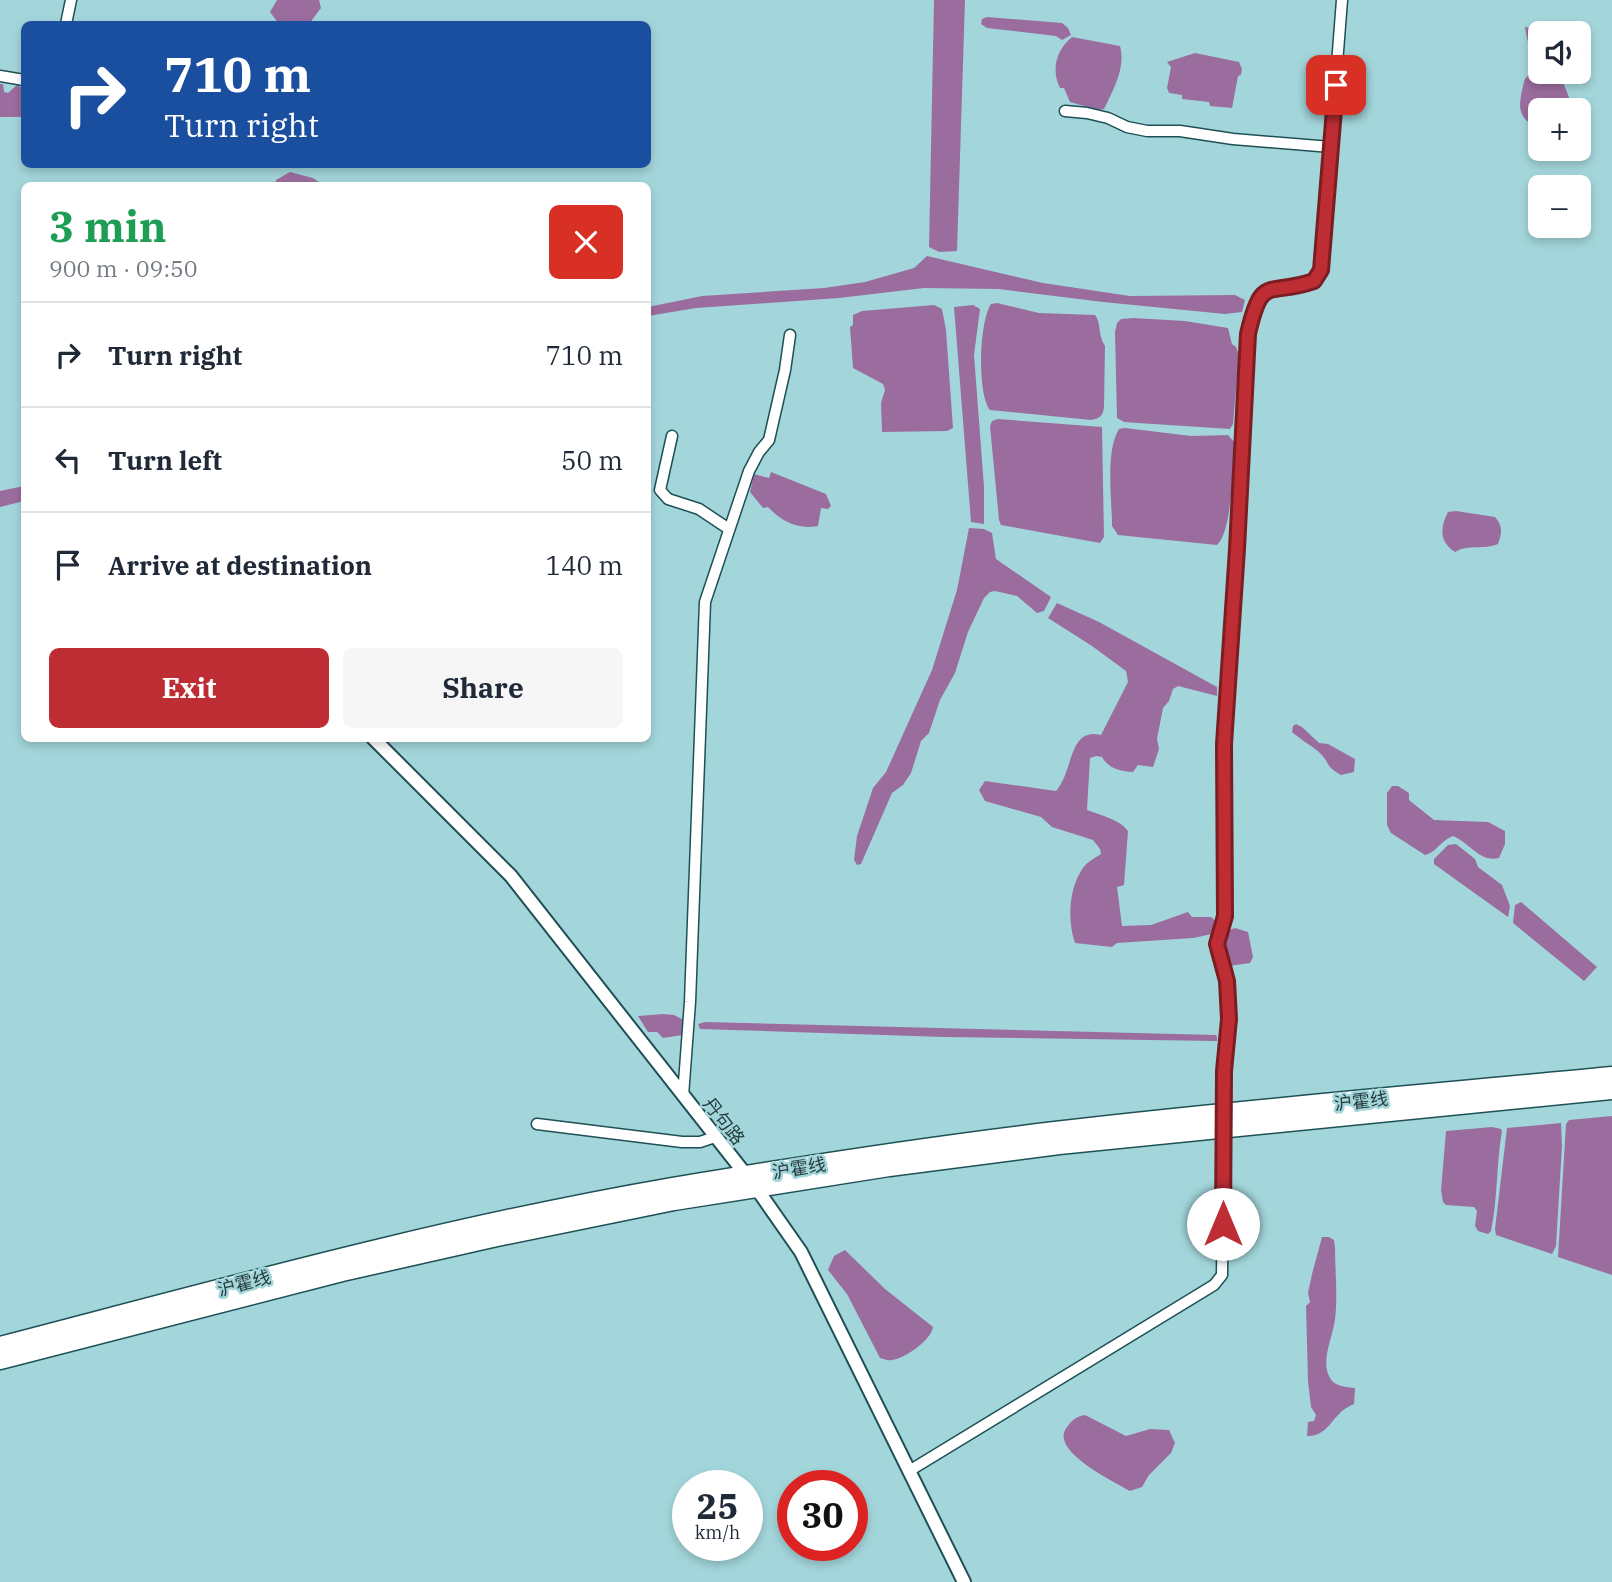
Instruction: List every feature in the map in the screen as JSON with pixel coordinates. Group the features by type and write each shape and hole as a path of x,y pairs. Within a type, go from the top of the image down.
{"highway":[{"name":"沪霍线","path":"1223,1121 1612,1076"},
{"name":"沪霍线","path":"0,1360 494,1223 670,1188 751,1183 947,1145 1612,1090"},
{"name":"沪霍线","path":"0,1346 341,1265"}],"street":[{"path":"66,21 71,0"},
{"path":"909,1471 1214,1285 1222,1275 1223,1121 1229,1019 1227,981 1217,944 1225,916 1224,744 1248,334 1253,312 1261,295 1270,288 1303,285 1314,281 1321,270 1342,0"},
{"path":"0,76 21,80"},
{"path":"1065,111 1108,118 1127,127 1147,131 1180,131 1233,139 1331,147"},
{"path":"683,1096 690,1002 705,602 749,471 758,452 769,440 790,335"},
{"path":"672,436 660,490 668,499 699,509 729,529"},
{"name":"丹句路","path":"377,742 511,876 751,1183 801,1252 964,1582"},
{"path":"537,1124 682,1142 700,1143 715,1137"}],"shaded area":[{"path":"277,0 319,0 321,8 311,21 277,21 270,12"},
{"path":"934,0 965,0 957,251 939,252 929,247"},
{"path":"987,17 1062,23 1071,35 1062,40 1056,36 987,28 981,24 982,19"},
{"path":"1072,37 1120,46 1120,71 1104,109 1098,110 1070,102 1064,88 1060,88 1056,74 1057,61 1062,48"},
{"path":"1195,53 1239,62 1242,69 1241,75 1238,76 1232,108 1210,106 1209,102 1182,99 1182,95 1169,93 1167,88 1171,67 1167,62"},
{"path":"1528,75 1528,84 1564,84 1569,98 1528,98 1528,122 1520,105"},
{"path":"0,84 3,84 4,92 8,93 17,85 21,87 21,117 0,117"},
{"path":"290,172 319,182 276,182"},
{"path":"927,256 1043,283 1130,296 1235,295 1245,300 1242,312 1225,314 999,289 924,288 839,298 696,308 651,316 651,306 702,296 824,288 865,282 914,268"},
{"path":"991,304 1039,313 1095,315 1105,346 1104,407 1101,416 1091,420 990,410 981,374 982,341 987,313"},
{"path":"934,305 942,309 946,330 953,428 947,431 882,432 881,403 885,390 883,384 853,368 850,327 853,325 853,315 862,311"},
{"path":"973,305 980,309 974,355 984,487 984,524 971,522 954,307"},
{"path":"1121,319 1185,321 1228,328 1232,344 1239,355 1233,424 1230,429 1124,422 1117,418 1115,332"},
{"path":"998,419 1102,427 1104,537 1100,543 1001,525 990,426 992,421"},
{"path":"1119,429 1191,436 1228,435 1235,443 1229,513 1222,538 1217,545 1118,535 1112,526 1111,463 1115,438"},
{"path":"771,472 826,494 831,506 828,509 821,508 818,526 797,525 784,520 768,507 763,508 750,492 754,474 769,478"},
{"path":"21,487 21,502 0,507 0,491"},
{"path":"1448,512 1495,517 1501,530 1498,544 1465,548 1455,552 1446,544 1442,529"},
{"path":"969,528 984,529 992,533 996,559 1051,597 1044,611 1037,613 1017,596 995,591 984,598 968,632 955,673 940,700 929,733 921,741 911,773 903,785 892,793 861,864 857,865 854,860 857,836 873,788 886,772 932,670 957,590"},
{"path":"1057,603 1099,622 1217,687 1217,696 1178,686 1173,689 1163,708 1157,739 1159,749 1153,767 1138,765 1133,772 1124,771 1111,767 1102,757 1090,758 1087,810 1114,820 1128,831 1124,885 1117,887 1122,926 1151,925 1188,912 1192,917 1211,917 1227,931 1235,928 1248,932 1253,957 1250,963 1229,966 1226,964 1222,941 1212,934 1193,938 1117,943 1112,947 1075,943 1070,915 1072,894 1078,876 1091,860 1101,854 1100,849 1093,840 1052,827 1041,817 985,801 979,790 985,781 1056,791 1062,783 1077,744 1090,734 1101,735 1128,682 1126,671 1048,618"},
{"path":"1296,724 1319,743 1328,744 1355,759 1354,772 1341,775 1333,769 1321,754 1292,732"},
{"path":"1392,786 1398,786 1409,793 1409,800 1434,820 1488,822 1505,831 1505,844 1499,858 1486,858 1453,836 1425,855 1391,833 1387,825 1387,793"},
{"path":"1456,844 1475,859 1478,867 1502,885 1510,906 1508,917 1434,864 1434,859 1448,845"},
{"path":"1521,902 1597,967 1584,981 1513,923 1515,905"},
{"path":"663,1014 682,1019 683,1035 663,1038 657,1032 648,1032 638,1016"},
{"path":"705,1022 1216,1035 1217,1041 944,1037 700,1029 698,1024"},
{"path":"1612,1116 1612,1275 1558,1257 1566,1124 1569,1120"},
{"path":"1561,1123 1556,1246 1552,1254 1496,1235 1495,1229 1507,1128"},
{"path":"1492,1127 1502,1131 1493,1219 1488,1234 1478,1231 1475,1226 1477,1211 1474,1207 1446,1205 1441,1190 1446,1131"},
{"path":"1322,1237 1334,1240 1335,1248 1336,1310 1327,1371 1335,1383 1355,1388 1354,1404 1321,1433 1307,1436 1308,1422 1314,1421 1316,1415 1311,1407 1308,1381 1306,1306 1310,1302 1308,1293"},
{"path":"845,1250 885,1289 933,1327 928,1337 910,1352 892,1360 880,1358 847,1294 828,1270 834,1256"},
{"path":"1085,1415 1126,1436 1150,1429 1169,1430 1175,1443 1171,1453 1149,1475 1142,1487 1130,1491 1085,1464 1066,1445 1064,1436 1067,1427 1075,1419"}],"route":[{"path":"1223,1224 1224,1071 1229,1019 1227,981 1217,944 1225,916 1224,744 1248,334 1253,312 1261,295 1270,288 1303,285 1314,281 1321,270 1336,85"}]}
